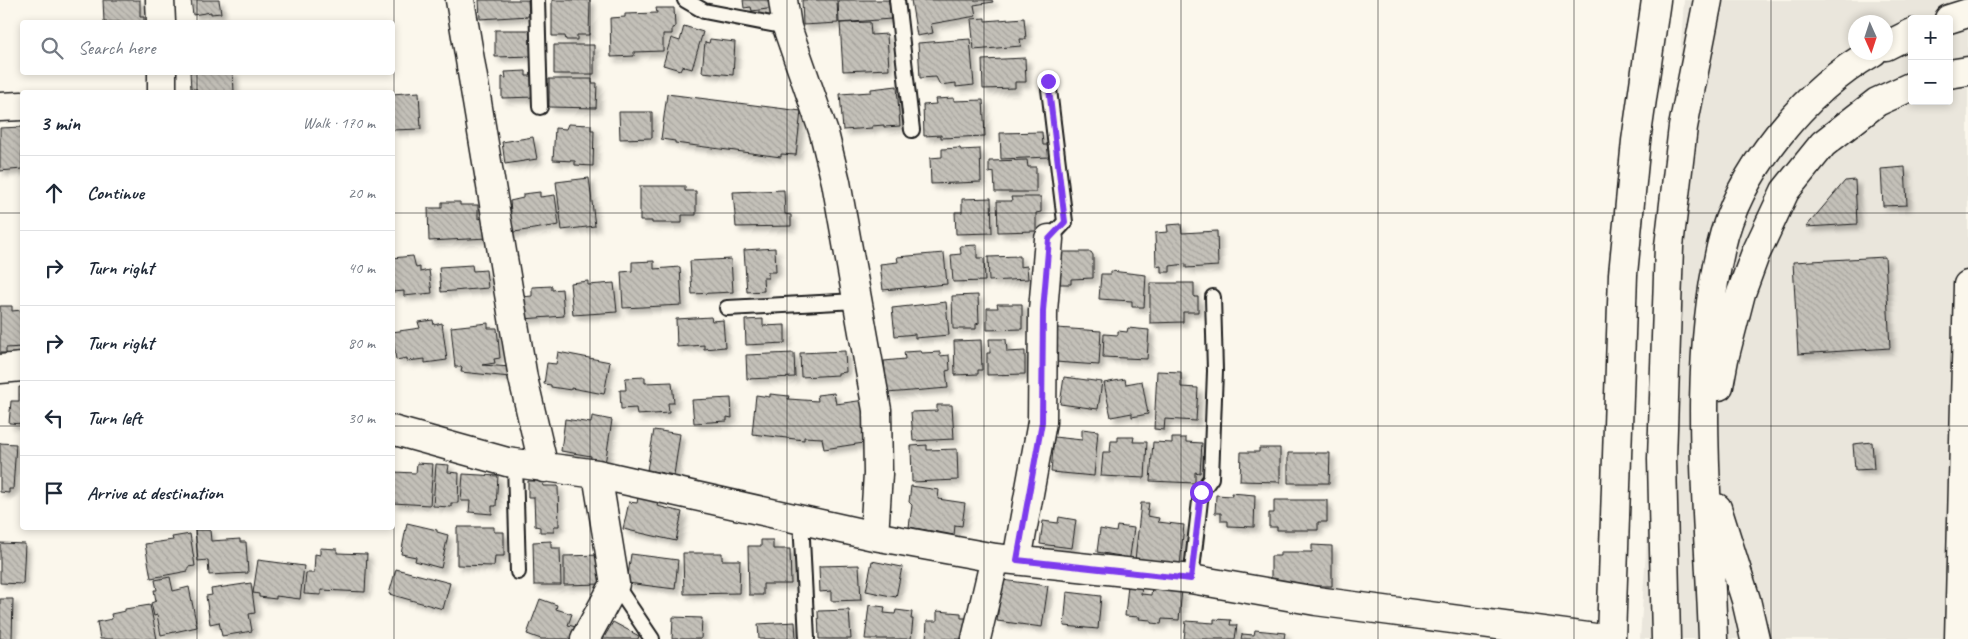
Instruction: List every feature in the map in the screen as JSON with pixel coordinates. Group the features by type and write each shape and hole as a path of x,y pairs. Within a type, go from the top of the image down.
{"main road":[{"path":"160,0 161,20"},
{"path":"460,0 523,378 544,468"},
{"path":"783,0 787,27 824,133 850,254 856,301 877,410 878,474 874,536"},
{"path":"1611,639 1623,274 1636,141 1656,0"},
{"path":"1666,639 1662,459 1668,246 1684,127 1708,1"},
{"path":"1953,18 1968,13"},
{"path":"1893,42 1908,34"},
{"path":"1712,639 1706,471 1705,374 1709,320 1721,246 1738,197 1776,136 1815,94 1860,60"},
{"path":"1953,73 1968,71"},
{"path":"162,75 162,90"},
{"path":"1696,639 1706,471 1724,359 1740,292 1755,254 1785,191 1823,144 1877,102 1908,88"},
{"path":"0,107 20,106"},
{"path":"976,639 1006,559 1042,422 1043,311 1049,239"},
{"path":"1959,639 1968,285"},
{"path":"0,369 20,368"},
{"path":"395,431 515,464 598,474 874,536 1006,559 1191,579 1316,601 1603,639"},
{"path":"1648,639 1652,565 1662,459"},
{"path":"1706,471 1727,594 1730,639"},
{"path":"1706,471 1746,600 1755,639"},
{"path":"585,639 615,584 598,474"}],"lane":[{"path":"536,0 540,107"},
{"path":"685,0 704,11 787,27"},
{"path":"897,0 912,130"},
{"path":"1048,81 1065,222 1049,239"},
{"path":"1191,579 1201,492 1212,478 1215,370 1213,297"},
{"path":"727,308 856,301"},
{"path":"515,464 518,572"},
{"path":"801,520 807,639"},
{"path":"615,584 652,639"}],"shaded area":[{"path":"1684,0 1968,0 1968,639 1640,639"}],"building":[{"path":"103,0 140,0 140,17 144,17 144,20 104,20"},
{"path":"191,0 219,0 221,13 211,14 211,12 193,15"},
{"path":"479,0 528,0 529,16 480,19"},
{"path":"552,0 590,0 589,35 577,35 577,40 566,40 565,36 552,36"},
{"path":"743,0 774,0 775,8 752,11 751,7 744,8"},
{"path":"802,0 837,0 838,23 803,25"},
{"path":"838,0 889,0 891,19 839,23"},
{"path":"911,0 992,0 993,2 974,5 976,16 931,24 933,33 917,36"},
{"path":"656,8 674,8 675,27 672,28 672,34 663,34 663,51 634,52 634,56 611,57 610,18 625,17 625,14 657,13"},
{"path":"985,18 985,21 1024,18 1026,39 1020,39 1021,46 974,50 971,19"},
{"path":"870,22 871,35 887,34 889,69 843,71 840,23"},
{"path":"684,26 703,32 692,69 682,66 680,70 663,65 671,38 680,41"},
{"path":"495,30 534,30 534,56 495,57"},
{"path":"710,39 735,42 733,75 702,72 705,42 709,43"},
{"path":"970,39 974,85 956,87 956,83 940,85 936,77 920,78 918,43"},
{"path":"554,45 594,45 594,74 554,74"},
{"path":"1025,58 1026,82 1015,82 1015,88 983,89 982,60"},
{"path":"526,71 526,76 535,76 535,97 502,98 502,77 506,78 505,72"},
{"path":"190,75 233,75 234,90 191,89"},
{"path":"549,79 592,79 592,83 597,83 596,108 549,107"},
{"path":"897,86 900,126 884,127 884,125 872,126 872,128 843,130 840,94 871,92 871,89"},
{"path":"419,92 421,129 395,130 395,94"},
{"path":"667,94 801,111 796,155 781,154 781,157 675,143 675,141 661,139"},
{"path":"954,98 954,101 983,100 985,136 941,138 941,135 924,136 923,105 936,104 935,99"},
{"path":"619,112 652,112 652,138 620,139"},
{"path":"568,124 591,125 591,130 594,130 593,166 575,165 575,161 553,160 555,128 566,129"},
{"path":"20,127 20,169 0,171 0,128"},
{"path":"1042,132 1043,145 1048,145 1049,157 1001,159 1000,133"},
{"path":"533,137 537,159 505,164 502,142"},
{"path":"960,148 961,150 980,149 981,182 931,184 930,158 942,157 942,149"},
{"path":"1027,160 1028,167 1036,167 1036,192 995,192 994,172 989,173 989,161"},
{"path":"1905,167 1907,205 1883,206 1881,169"},
{"path":"589,178 595,226 562,230 556,182"},
{"path":"1855,180 1857,224 1806,227 1845,181"},
{"path":"640,186 685,186 685,191 696,191 696,215 682,215 682,223 640,221"},
{"path":"784,190 785,214 791,215 791,226 736,227 733,192"},
{"path":"540,192 540,197 555,195 559,225 508,233 506,213 511,212 510,201 523,198 523,194"},
{"path":"1011,197 1041,197 1041,212 1036,213 1036,231 998,232 997,201 1012,201"},
{"path":"991,198 992,233 956,234 955,212 962,212 962,199"},
{"path":"442,202 478,205 478,219 483,218 483,229 487,229 488,238 429,241 428,208 442,208"},
{"path":"1181,224 1182,233 1217,231 1218,266 1186,268 1186,264 1170,266 1170,272 1161,272 1161,266 1156,267 1155,233 1168,232 1167,225"},
{"path":"977,245 977,258 984,258 985,281 953,282 951,255 961,254 960,246"},
{"path":"775,248 776,272 768,272 768,278 763,278 764,291 747,292 744,250"},
{"path":"1060,252 1091,252 1093,255 1093,278 1071,279 1071,284 1060,284"},
{"path":"944,253 947,284 883,290 880,264 898,262 897,257"},
{"path":"413,256 416,268 420,267 420,272 429,270 432,293 404,296 404,291 395,292 395,258"},
{"path":"1020,256 1020,267 1027,266 1028,279 989,281 988,257"},
{"path":"1885,257 1890,348 1798,354 1793,262"},
{"path":"731,259 733,292 692,294 690,261"},
{"path":"654,261 654,269 680,267 682,305 623,308 621,272 632,271 632,262"},
{"path":"472,265 473,271 486,270 488,288 441,292 439,267"},
{"path":"1111,271 1146,275 1144,307 1132,307 1132,301 1099,299 1101,274 1111,274"},
{"path":"588,281 588,285 614,283 617,312 573,315 570,283"},
{"path":"1150,283 1194,283 1194,297 1198,297 1198,312 1183,312 1183,322 1150,323"},
{"path":"552,286 552,290 562,289 564,316 523,319 521,297 532,296 532,287"},
{"path":"978,295 979,323 976,324 976,329 953,329 952,296"},
{"path":"946,302 949,335 915,338 915,334 895,336 892,308"},
{"path":"997,304 1022,304 1022,329 987,330 987,308 998,308"},
{"path":"0,306 12,306 12,311 20,310 20,347 6,348 6,353 0,353"},
{"path":"711,317 712,321 723,320 725,347 704,349 704,345 677,347 676,319"},
{"path":"763,319 763,326 785,325 785,343 746,345 745,320"},
{"path":"433,320 434,325 442,323 447,360 425,363 425,359 407,361 407,358 396,360 395,332 420,328 418,322"},
{"path":"488,323 488,328 497,328 500,358 494,359 495,363 482,365 511,367 510,377 461,372 462,367 455,367 451,327"},
{"path":"1057,328 1101,331 1099,365 1055,362"},
{"path":"1128,328 1149,330 1147,359 1103,357 1104,334 1118,335 1118,331 1127,332"},
{"path":"989,339 1006,339 1007,352 1025,351 1025,374 987,375 987,353 990,353"},
{"path":"981,340 982,370 978,370 978,374 955,375 954,341"},
{"path":"845,351 846,372 838,373 838,375 801,377 800,353"},
{"path":"921,351 922,353 940,352 940,356 949,355 950,370 946,371 948,388 887,393 884,361 905,359 904,352"},
{"path":"558,352 610,362 604,394 571,388 571,390 551,387 551,385 544,384 547,363 556,364"},
{"path":"794,353 795,377 747,379 746,355"},
{"path":"1157,371 1181,372 1181,387 1198,388 1196,421 1165,419 1164,430 1154,429"},
{"path":"645,377 645,383 672,382 674,403 668,403 669,413 637,415 636,408 621,409 620,390 626,390 625,378"},
{"path":"1064,377 1102,382 1098,409 1060,404"},
{"path":"1125,379 1126,384 1142,381 1148,414 1132,417 1132,413 1111,417 1104,383"},
{"path":"20,387 20,424 9,423 11,401 19,401"},
{"path":"834,393 836,404 865,400 870,442 824,449 822,438 804,437 804,440 752,434 756,395 770,397 770,394 789,396 788,399 818,401 817,395"},
{"path":"731,398 732,418 727,417 727,421 694,423 692,400"},
{"path":"937,405 952,405 954,439 913,441 911,412 937,411"},
{"path":"592,416 612,420 605,464 590,462 591,456 561,451 565,419 591,423"},
{"path":"1082,429 1098,431 1094,476 1051,472 1054,437 1082,440"},
{"path":"654,430 680,434 674,475 647,470"},
{"path":"1118,437 1134,437 1133,442 1147,442 1145,478 1101,476 1103,452 1110,452 1111,441 1118,441"},
{"path":"1172,438 1186,438 1186,442 1202,443 1200,473 1195,472 1195,483 1150,481 1153,442 1172,443"},
{"path":"1872,442 1874,469 1855,470 1853,444"},
{"path":"0,443 16,444 13,489 9,489 9,493 0,492"},
{"path":"927,445 927,450 957,449 958,480 912,482 911,446"},
{"path":"1259,448 1280,448 1280,482 1240,481 1241,452 1259,452"},
{"path":"1288,453 1330,453 1329,483 1288,483"},
{"path":"417,463 433,464 430,505 395,503 395,472 416,473"},
{"path":"436,464 449,465 448,472 459,473 458,503 451,503 451,507 433,506"},
{"path":"463,474 498,476 496,506 492,506 492,514 469,512 470,501 461,501"},
{"path":"528,481 542,481 543,486 558,486 559,526 554,526 554,532 540,532 540,527 535,526 534,497 528,497"},
{"path":"911,486 939,490 938,499 965,503 962,526 955,525 954,535 909,527 912,505 909,502"},
{"path":"639,493 659,498 657,506 682,512 676,541 623,529 629,502 637,503"},
{"path":"1231,493 1255,495 1254,527 1228,526 1228,521 1221,521 1221,513 1215,513 1216,495 1232,496"},
{"path":"1274,500 1327,500 1327,522 1318,522 1318,530 1277,530 1277,527 1269,527 1269,513 1274,513"},
{"path":"1141,503 1149,503 1147,516 1159,518 1158,522 1184,525 1180,565 1135,560"},
{"path":"1059,517 1076,520 1072,548 1040,544 1043,521 1058,523"},
{"path":"407,523 437,530 437,532 448,535 441,568 415,561 416,557 401,554"},
{"path":"1117,526 1134,528 1129,563 1119,561 1120,556 1097,552 1100,529 1116,532"},
{"path":"457,527 494,527 494,532 504,532 504,556 495,556 494,566 457,565"},
{"path":"195,530 210,530 211,541 240,539 240,542 246,542 248,573 209,575 208,560 198,561"},
{"path":"190,534 195,566 188,567 188,571 151,578 145,544 173,540 172,537"},
{"path":"761,540 773,540 773,549 790,549 791,584 763,584 763,595 749,595 748,546 761,546"},
{"path":"551,541 551,548 560,548 561,585 534,585 533,542"},
{"path":"0,543 25,544 23,584 0,583"},
{"path":"1312,545 1332,546 1332,586 1280,586 1280,580 1271,580 1271,556 1280,556 1280,552 1312,552"},
{"path":"320,548 337,549 337,553 367,554 365,592 321,590 321,595 304,594 306,573 314,573 315,554 320,555"},
{"path":"683,553 722,553 722,560 740,560 739,593 684,594"},
{"path":"631,554 678,560 675,589 627,583"},
{"path":"600,555 601,584 564,585 564,556"},
{"path":"258,560 304,566 300,599 276,596 276,599 259,597 259,594 253,593"},
{"path":"872,561 902,567 896,597 866,591"},
{"path":"859,565 861,600 831,601 831,591 820,592 819,566"},
{"path":"396,569 450,583 443,609 389,594"},
{"path":"170,577 173,591 189,587 197,627 161,635 157,615 154,616 151,603 156,601 154,590 157,590 155,580"},
{"path":"1002,580 1048,586 1042,627 997,621"},
{"path":"251,583 255,613 249,614 252,631 222,636 219,622 210,624 206,596 212,595 211,589"},
{"path":"1128,585 1142,586 1141,594 1151,595 1152,587 1182,590 1179,620 1162,619 1161,624 1151,623 1151,620 1139,619 1140,617 1125,616"},
{"path":"1067,592 1101,596 1098,629 1064,626"},
{"path":"0,599 13,599 12,639 0,639"},
{"path":"540,599 557,605 556,609 572,614 568,625 576,627 572,639 541,639 527,634"},
{"path":"150,605 157,639 100,639 97,622 112,619 111,614 125,611 125,609"},
{"path":"869,605 885,607 884,613 895,614 896,610 912,612 911,639 865,639"},
{"path":"849,610 851,639 819,639 818,611"},
{"path":"937,611 961,613 961,618 966,618 965,639 926,639 927,621 937,621"},
{"path":"673,617 702,618 701,639 672,639"},
{"path":"1214,619 1231,620 1230,625 1237,625 1235,639 1184,639 1186,621 1214,623"},
{"path":"613,622 639,636 638,639 603,639"},
{"path":"795,622 796,639 759,639 758,624"},
{"path":"1255,630 1285,633 1284,639 1241,639 1242,634 1254,635"}],"route":[{"path":"1048,81 1065,222 1049,239 1043,311 1042,422 1017,560 1191,579 1201,492"}]}
